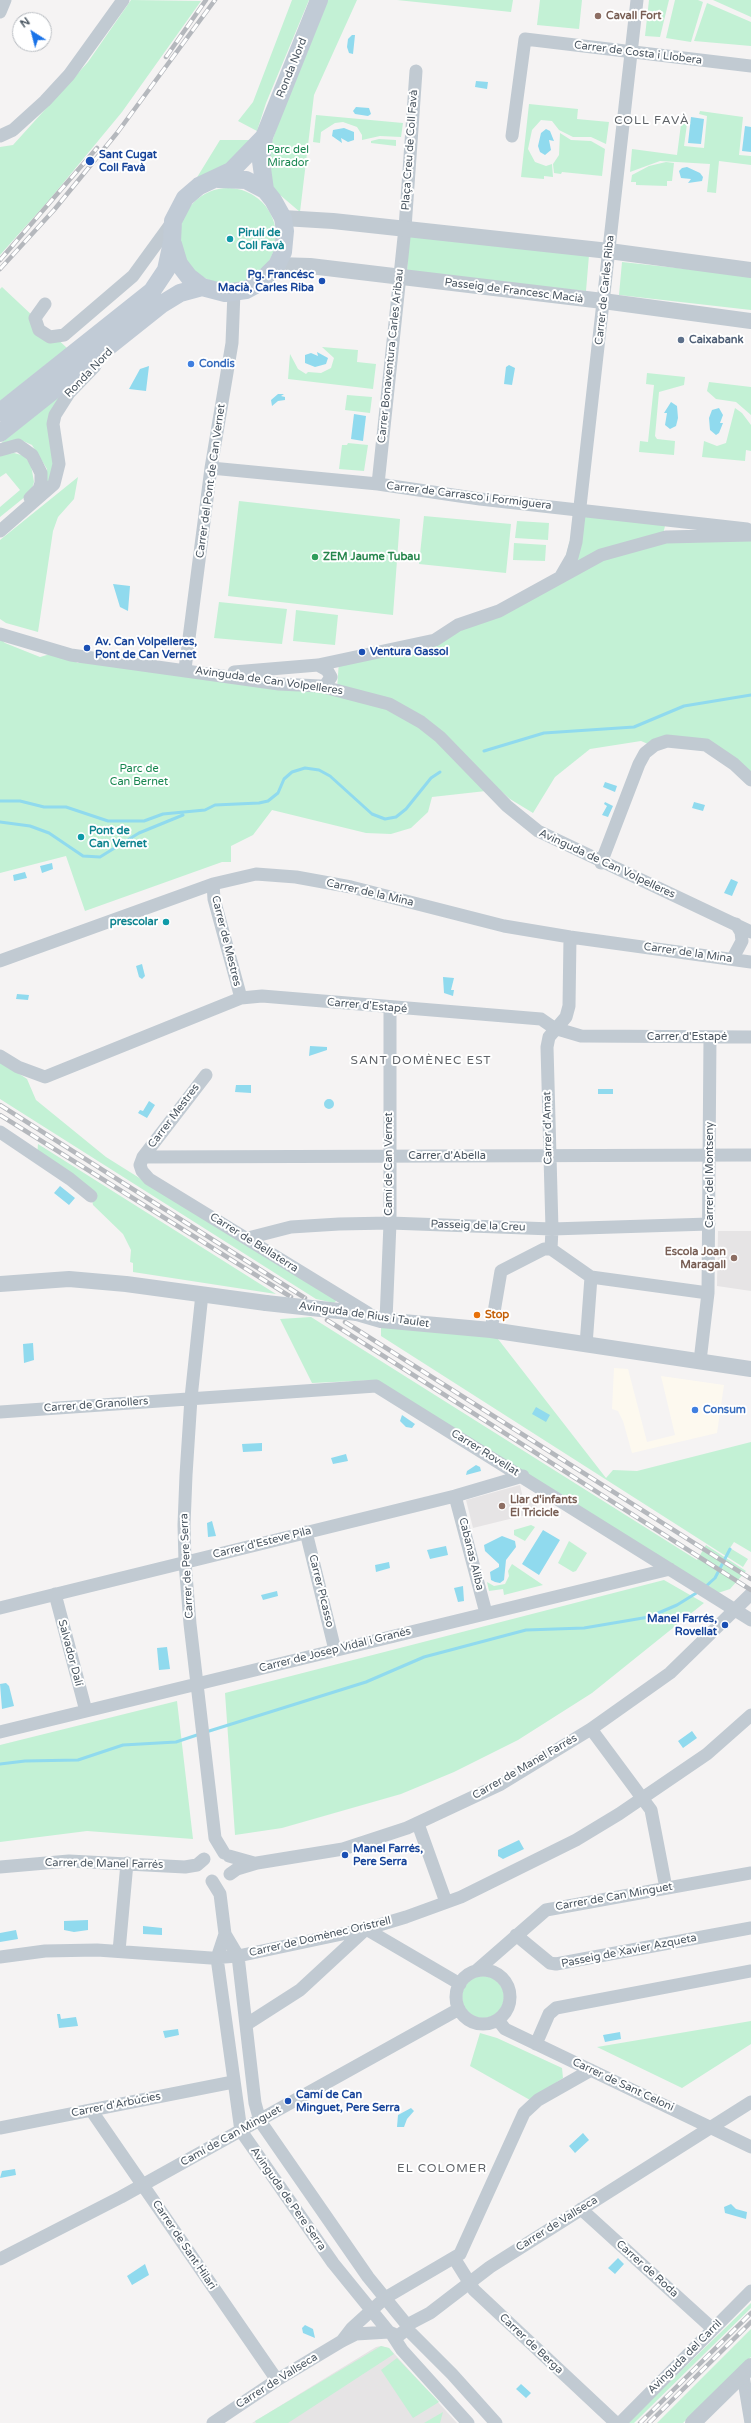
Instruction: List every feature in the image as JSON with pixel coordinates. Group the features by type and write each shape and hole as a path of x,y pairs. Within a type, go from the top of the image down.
{"main road":[{"name":"Ronda Nord","path":"265,190 260,161 264,137 319,0"},
{"name":"Ronda Nord","path":"0,412 152,291 166,270 172,242 173,221 185,198 199,186 218,179 235,168 264,137"},
{"name":"Ronda Nord","path":"172,242 175,256 184,272 202,287 226,293 246,290 258,283 277,265 285,245 283,218 273,200 265,190 246,180 218,179"},
{"name":"Ronda Nord","path":"0,433 173,296 202,287"}],"street":[{"path":"0,12 5,0"},
{"path":"0,136 13,130 45,101 69,75 123,0"},
{"name":"Carrer de Carles Riba","path":"561,576 572,557 576,542 578,509 592,411 637,0"},
{"name":"Carrer de Costa i Llobera","path":"512,136 525,39 632,53 751,66"},
{"name":"Plaça Creu de Coll Favà","path":"405,228 416,71"},
{"path":"283,218 405,228 609,251 751,270"},
{"path":"45,304 35,318 39,330 50,337 64,335 133,276 173,221"},
{"name":"Carrer Bonaventura Carles Aribau","path":"378,484 405,228"},
{"name":"Passeig de Francesc Macià","path":"277,265 310,266 603,301 751,321"},
{"name":"Carrer del Pont de Can Vernet","path":"185,669 211,468 232,343 234,292"},
{"name":"Ronda Nord","path":"0,531 54,484 59,464 53,424 58,407 69,393 143,319"},
{"path":"0,450 18,445 26,449 38,466 41,482 36,494 0,523"},
{"name":"Carrer de Carrasco i Formiguera","path":"211,468 378,484 480,499 751,529"},
{"path":"214,674 282,667 322,668 346,659 435,640 458,625 499,611 601,555 666,538 751,535"},
{"path":"576,542 583,552 601,555"},
{"name":"Avinguda de Can Volpelleres","path":"0,634 71,655 185,669 279,684 324,687 389,704 421,722 460,756 507,806 538,832 751,932"},
{"path":"279,684 276,675 282,667"},
{"path":"322,668 331,677 324,687"},
{"path":"601,862 644,753 655,745 667,741 706,745 734,764 751,780"},
{"name":"Carrer de la Mina","path":"0,961 213,884 256,874 296,878 350,887 504,926 570,937 733,958 751,962"},
{"name":"Carrer de Mestres","path":"213,884 216,907 241,998"},
{"path":"733,958 742,941 741,932 736,924"},
{"path":"554,1028 566,1017 569,1006 570,937"},
{"name":"Carrer d'Estapé","path":"0,1056 18,1067 45,1077 241,998 262,996 390,1008 541,1019 554,1028 580,1036 751,1037"},
{"name":"Camí de Can Vernet","path":"383,1320 390,1223 390,1008"},
{"name":"Carrer d'Amat","path":"547,1249 547,1048 549,1037 554,1028"},
{"name":"Carrer del Montseny","path":"700,1362 708,1293 710,1037"},
{"name":"Carrer Mestres","path":"141,1161 206,1074"},
{"path":"0,1132 70,1179 91,1196"},
{"name":"Carrer d'Abella","path":"141,1161 389,1156 751,1155"},
{"name":"Carrer de Bellaterra","path":"141,1161 149,1179 248,1238 342,1298 383,1320"},
{"name":"Passeig de la Creu","path":"248,1238 291,1227 390,1223 548,1229 709,1224"},
{"path":"491,1330 501,1271 547,1249 591,1277 708,1293"},
{"path":"586,1344 591,1277"},
{"name":"Avinguda de Rius i Taulet","path":"0,1284 69,1279 126,1284 266,1303 357,1313 383,1320 491,1330 751,1369"},
{"name":"Carrer de Pere Serra","path":"202,1294 191,1398 184,1525 185,1562 190,1624 199,1689 215,1838 226,1855"},
{"name":"Carrer Rovellat","path":"191,1398 376,1386 523,1476 711,1595 736,1609 751,1620"},
{"name":"Carrer de Granollers","path":"0,1412 191,1398"},
{"name":"Carrer d'Esteve Pila","path":"0,1608 455,1496 523,1476"},
{"name":"Cabanas Aliba","path":"455,1496 486,1613"},
{"name":"Carrer Picasso","path":"306,1532 335,1650"},
{"name":"Carrer de Josep Vidal i Granés","path":"0,1732 86,1711 199,1689 335,1650 670,1569"},
{"name":"Salvador Dalí","path":"55,1594 86,1711"},
{"name":"Carrer de Manel Farrés","path":"229,1876 237,1870 257,1863 343,1849 418,1824 501,1784 591,1729 676,1669 751,1594"},
{"name":"Carrer de Domènec Oristrell","path":"0,1957 45,1951 119,1951 217,1958 238,1956 366,1929 446,1902 576,1840 643,1798 707,1754 751,1715"},
{"path":"591,1729 651,1810 654,1818 666,1888"},
{"path":"418,1824 446,1902"},
{"path":"215,1838 205,1857 203,1871 210,1880 218,1882 229,1876"},
{"path":"205,1857 214,1852 226,1855 232,1865 229,1876 220,1894"},
{"name":"Carrer de Manel Farrés","path":"226,1855 257,1863"},
{"name":"Carrer de Manel Farrés","path":"0,1867 69,1861 185,1867 197,1865 205,1857"},
{"path":"119,1951 127,1863"},
{"name":"Carrer de Manel Farrés","path":"185,1867 210,1880"},
{"name":"Carrer de Can Minguet","path":"476,1972 546,1910 751,1873"},
{"name":"Avinguda de Pere Serra","path":"210,1880 220,1894 225,1934 238,1956 255,2103 260,2121 327,2219 407,2327"},
{"name":"Passeig de Xavier Azqueta","path":"516,1935 550,1963 556,1964 751,1928"},
{"path":"247,2024 300,1990 366,1929 460,1984"},
{"name":"Avinguda de Pere Serra","path":"225,1934 217,1958 233,2082 241,2130 310,2232 391,2334"},
{"path":"536,2044 550,2014 556,2008 751,1971"},
{"path":"476,1972 492,1972 503,1979 508,1987 510,1995 509,2005 498,2020 490,2024 475,2023 466,2018 459,2009 456,1999 463,1979 476,1972"},
{"name":"Camí de Can Minguet","path":"0,2259 143,2185 459,2009"},
{"name":"Carrer de Sant Celoni","path":"498,2020 500,2026 505,2029 751,2147"},
{"path":"454,2258 465,2245 524,2113 538,2100 591,2070"},
{"name":"Carrer d'Arbúcies","path":"0,2128 233,2082"},
{"name":"Carrer de Vallseca","path":"213,2423 277,2380 356,2334 391,2334 398,2336 407,2327 430,2313 468,2282 751,2102"},
{"name":"Carrer de Sant Hilari","path":"91,2110 277,2380"},
{"name":"Carrer de Roda","path":"581,2209 713,2329"},
{"name":"Carrer de Vallseca","path":"342,2341 352,2328 375,2315 385,2298 454,2258"},
{"name":"Carrer de Berga","path":"454,2258 468,2282 484,2299 616,2423"},
{"name":"Avinguda del Carril","path":"620,2423 751,2291"},
{"path":"407,2327 496,2423"},
{"path":"391,2334 402,2350 468,2423"},
{"path":"694,2423 747,2371"},
{"path":"747,2371 751,2423"}],"shaded area":[{"name":"Escola Joan Maragall","path":"718,1231 751,1231 751,1291 717,1286"},
{"name":"Consum","path":"614,1368 628,1369 647,1442 675,1435 661,1376 724,1385 717,1433 632,1453 623,1421 618,1411 612,1409"},
{"name":"Llar d'infants El Tricicle","path":"520,1485 523,1498 534,1497 538,1512 473,1528 466,1500"},
{"path":"381,2346 389,2348 457,2423 252,2423 376,2347"}],"green space":[{"path":"131,0 201,1 122,112 50,199 0,255 0,147 13,145 88,62"},
{"path":"292,0 309,0 266,103 257,131 238,121 253,102"},
{"name":"Parc del Mirador","path":"319,0 357,0 314,95 300,212 273,189 268,154"},
{"path":"397,0 513,0 511,12"},
{"path":"540,0 582,0 579,29 537,25"},
{"path":"649,0 669,0 660,37 645,36"},
{"path":"675,0 698,0 703,2 691,42 666,38"},
{"path":"713,0 751,0 751,17"},
{"path":"707,3 751,22 751,46 694,41"},
{"path":"529,104 578,109 577,119 609,122 606,144 591,137 573,137 559,130 552,121 541,120 532,130 528,149 535,162 546,166 552,164 553,177 544,176 544,179 521,177"},
{"path":"700,111 743,117 739,155 751,156 751,165 719,161 716,193 707,192 710,164 660,161 630,172 632,149 677,155 681,124 687,124 684,146 704,148 707,116 699,114"},
{"path":"316,115 403,123 401,137 380,136 362,140 362,135 357,127 343,122 335,123 321,132 320,143 313,142"},
{"path":"560,133 571,140 591,141 605,149 602,176 562,172 561,174 554,173 553,164 559,155"},
{"path":"379,139 396,140 396,146 371,143 371,141"},
{"path":"220,140 254,140 228,163 196,179"},
{"path":"666,162 674,163 672,181 667,181 667,186 636,185 636,182 631,182 632,175 649,166"},
{"path":"228,188 247,191 262,202 273,217 276,236 273,255 262,270 247,281 228,284 209,281 194,270 183,255 180,236 183,217 194,202 209,191"},
{"path":"409,235 589,255 586,291 407,273"},
{"path":"622,262 751,276 751,310 619,295"},
{"path":"2,287 67,348 0,401 0,289"},
{"path":"322,347 358,350 357,362 376,364 373,389 288,379 290,354 298,369 306,374 308,372 321,373 331,368 334,358"},
{"path":"647,373 685,377 684,385 659,392 655,436 657,439 675,441 674,455 639,452 640,441 648,442 654,385 646,384"},
{"path":"709,382 751,387 751,415 736,402 716,399 707,391"},
{"path":"62,394 53,468 51,478 44,485 47,469 32,445 23,441 0,444"},
{"path":"347,395 372,397 370,413 345,410"},
{"path":"735,408 742,413 751,425 751,451 746,450 745,461 702,457 704,441 717,446 726,443"},
{"path":"348,443 368,445 364,471 339,469 342,445 347,445"},
{"path":"14,453 25,456 31,465 34,482 31,492 0,517 0,507 20,490 6,473 0,477 0,455"},
{"path":"78,477 74,499 58,517 53,531 38,632 6,623 0,619 0,540"},
{"name":"ZEM Jaume Tubau","path":"239,501 400,519 393,615 228,596"},
{"name":"Parc de Can Bernet","path":"578,509 665,526 663,534 751,535 751,780 707,745 648,744 641,741 590,749 555,777 533,813 510,799 495,786 486,791 432,797 428,812 411,828 391,834 366,833 272,810 253,835 231,846 231,862 222,862 85,911 66,856 0,873 0,638 5,643 40,657 57,652 78,663 85,657 337,689 339,661 435,639 561,575"},
{"name":"ZEM Jaume Tubau","path":"424,516 511,524 506,573 419,564"},
{"path":"517,521 549,523 548,540 515,538"},
{"path":"514,543 546,545 545,561 513,560"},
{"path":"219,602 287,609 282,644 214,638"},
{"path":"296,610 338,615 335,645 293,641"},
{"path":"0,1061 27,1079 36,1100 106,1157 270,1260 338,1299 334,1303 316,1299 0,1099"},
{"path":"38,1144 276,1294 133,1272 133,1263 130,1262 131,1250 123,1234 93,1205 91,1196 37,1156"},
{"path":"311,1317 697,1560 706,1545 746,1571 730,1589 715,1594 376,1380 312,1383 280,1319"},
{"path":"381,1320 491,1330 606,1478 613,1470 637,1471 751,1442 751,1552 734,1542 730,1548 748,1559 743,1567 381,1336"},
{"path":"531,1525 535,1527 525,1541 514,1535 514,1530"},
{"path":"569,1541 587,1553 576,1571 573,1572 558,1563"},
{"path":"512,1564 543,1585 504,1595 503,1589 489,1591 487,1582 494,1586 505,1584 509,1576 508,1571"},
{"path":"664,1580 704,1603 592,1693 518,1740 454,1772 401,1794 282,1828 235,1835 225,1693"},
{"path":"177,1701 193,1839 87,1831 0,1842 0,1745"},
{"path":"479,1976 487,1976 495,1979 501,1985 504,1997 501,2009 495,2015 487,2018 479,2018 471,2015 465,2009 462,2001 462,1993 465,1985 471,1979"},
{"path":"751,2021 751,2044 682,2088 597,2047"},
{"path":"480,2033 497,2038 562,2068 563,2078 530,2100 470,2066"},
{"path":"751,2303 751,2308 634,2423 627,2423"},
{"path":"751,2329 751,2357 683,2423 657,2423"},
{"path":"381,2346 389,2348 394,2354 288,2423 256,2423 255,2421"},
{"path":"397,2358 439,2402 413,2418 381,2370"},
{"path":"443,2412 440,2423 424,2423"}],"water":[{"path":"352,35 355,35 353,54 349,53 347,47 348,39"},
{"path":"476,81 488,82 487,89 475,87"},
{"path":"356,107 369,108 371,114 368,116 355,114 353,111"},
{"path":"691,117 704,119 701,144 688,143"},
{"path":"745,126 751,127 751,152 742,151"},
{"path":"344,128 354,132 354,140 348,142 341,138 342,143 332,136 333,130"},
{"path":"546,129 550,131 554,141 549,140 551,150 545,155 540,152 538,146 541,133"},
{"path":"687,167 700,173 703,177 702,181 688,183 691,179 681,178 679,171 682,168"},
{"path":"317,352 328,358 326,364 315,367 305,363 305,355 311,353 318,356"},
{"path":"509,365 515,368 512,385 504,384 506,367"},
{"path":"149,366 146,391 129,389 140,369"},
{"path":"278,394 284,394 281,396 285,397 285,400 278,401 272,406 271,400"},
{"path":"671,402 677,406 678,418 676,426 670,429 665,425 667,413 664,413"},
{"path":"719,408 723,415 720,423 723,423 719,433 716,435 710,430 709,418 712,410"},
{"path":"354,414 366,416 363,441 351,439"},
{"path":"113,584 130,586 128,611 120,607"},
{"path":"605,782 617,786 615,792 603,787"},
{"path":"605,802 613,806 608,817 602,815 607,806 604,804"},
{"path":"694,802 705,805 703,811 692,808"},
{"path":"52,863 53,869 42,873 40,866"},
{"path":"25,872 27,878 14,881 13,875"},
{"path":"731,879 738,882 732,896 724,893"},
{"path":"142,964 145,976 142,979 139,977 136,966"},
{"path":"443,977 454,978 451,990 454,990 453,996 444,993"},
{"path":"17,994 29,995 28,1000 16,999"},
{"path":"310,1046 327,1047 327,1050 309,1056"},
{"path":"236,1085 251,1085 251,1093 235,1092"},
{"path":"598,1089 613,1089 613,1094 598,1094"},
{"path":"327,1099 331,1099 333,1100 333,1108 327,1109 324,1106 324,1102"},
{"path":"149,1101 155,1105 147,1118 138,1113 140,1110 143,1111"},
{"path":"60,1186 75,1198 69,1205 54,1193"},
{"path":"33,1343 34,1360 24,1363 23,1344"},
{"path":"536,1407 550,1415 546,1422 532,1414"},
{"path":"402,1415 415,1424 412,1428 406,1427 400,1421"},
{"path":"262,1443 262,1451 243,1452 242,1444"},
{"path":"346,1454 348,1461 333,1464 331,1458"},
{"path":"476,1465 480,1467 481,1471 466,1475 467,1471"},
{"path":"212,1521 216,1536 208,1537 207,1523"},
{"path":"543,1530 560,1540 539,1575 522,1564"},
{"path":"502,1536 515,1541 516,1547 506,1560 504,1580 500,1583 491,1580 490,1572 499,1567 499,1564 485,1551 484,1545"},
{"path":"446,1546 448,1555 430,1559 427,1550"},
{"path":"389,1562 390,1568 376,1572 375,1565"},
{"path":"463,1586 464,1601 458,1602 454,1588"},
{"path":"277,1591 278,1596 263,1600 261,1595"},
{"path":"167,1647 170,1669 159,1670 157,1648"},
{"path":"6,1683 9,1686 14,1706 2,1709 0,1684"},
{"path":"692,1731 697,1738 683,1748 678,1741"},
{"path":"519,1840 524,1849 503,1859 498,1856 498,1850"},
{"path":"88,1920 88,1930 74,1932 64,1930 64,1921"},
{"path":"143,1926 162,1928 162,1935 143,1934"},
{"path":"16,1930 18,1939 0,1942 0,1933"},
{"path":"57,2014 60,2014 61,2019 76,2017 78,2026 59,2028"},
{"path":"178,2029 179,2035 165,2038 163,2031"},
{"path":"620,2032 621,2039 605,2042 603,2035"},
{"path":"411,2108 414,2111 407,2119 404,2127 397,2127 398,2115"},
{"path":"583,2133 589,2140 575,2153 569,2146"},
{"path":"15,2169 16,2175 0,2178 2,2171"},
{"path":"731,2204 736,2209 747,2212 746,2219 725,2213 724,2207"},
{"path":"618,2258 624,2264 615,2274 608,2268"},
{"path":"145,2264 149,2275 132,2285 127,2276"},
{"path":"305,2325 313,2329 315,2338 303,2333 302,2328"},
{"path":"521,2384 531,2393 526,2398 516,2389"}],"waterway":[{"path":"484,751 544,733 634,727 684,706 751,695"},
{"path":"0,801 20,801 44,807 66,807 108,821 144,821 163,814 205,810 215,805 259,803 268,801 278,793 284,779 292,772 305,768 319,770 330,776 372,814 385,819 396,817 406,809 431,778 440,772"},
{"path":"0,822 30,826 49,833 83,856 100,857 139,833 183,815"},
{"path":"704,1588 715,1578 730,1549"},
{"path":"206,1732 366,1682 424,1657 526,1630 584,1628 649,1617 677,1605 698,1592"},
{"path":"0,1764 25,1761 78,1760 123,1745 176,1742 200,1734"}],"railway":[{"path":"166,57 206,0"},
{"path":"0,269 54,210 117,133 215,0"},
{"path":"0,260 97,148"},
{"path":"0,1105 305,1298"},
{"path":"0,1115 291,1297"},
{"path":"327,1320 751,1590"},
{"path":"345,1322 751,1579"},
{"path":"640,2423 751,2313"},
{"path":"649,2423 751,2322"}],"place":[{"name":"Cavall Fort","path":"598,16"},
{"name":"Sant Cugat Coll Favà","path":"90,161"},
{"name":"Pirulí de Coll Favà","path":"230,239"},
{"name":"Pg. Francésc Macià, Carles Riba","path":"322,281"},
{"name":"Caixabank","path":"681,340"},
{"name":"Condis","path":"191,364"},
{"name":"ZEM Jaume Tubau","path":"315,557"},
{"name":"Av. Can Volpelleres, Pont de Can Vernet","path":"87,648"},
{"name":"Ventura Gassol","path":"362,652"},
{"name":"Pont de Can Vernet","path":"81,837"},
{"name":"prescolar","path":"166,922"},
{"name":"Escola Joan Maragall","path":"734,1258"},
{"name":"Stop","path":"477,1315"},
{"name":"Consum","path":"695,1410"},
{"name":"Llar d'infants El Tricicle","path":"502,1506"},
{"name":"Manel Farrés, Rovellat","path":"725,1625"},
{"name":"Manel Farrés, Pere Serra","path":"345,1855"},
{"name":"Camí de Can Minguet, Pere Serra","path":"288,2101"}],"district":[{"name":"COLL FAVÀ","path":"652,121"},
{"name":"SANT DOMÈNEC EST","path":"421,1061"},
{"name":"EL COLOMER","path":"442,2169"}]}
